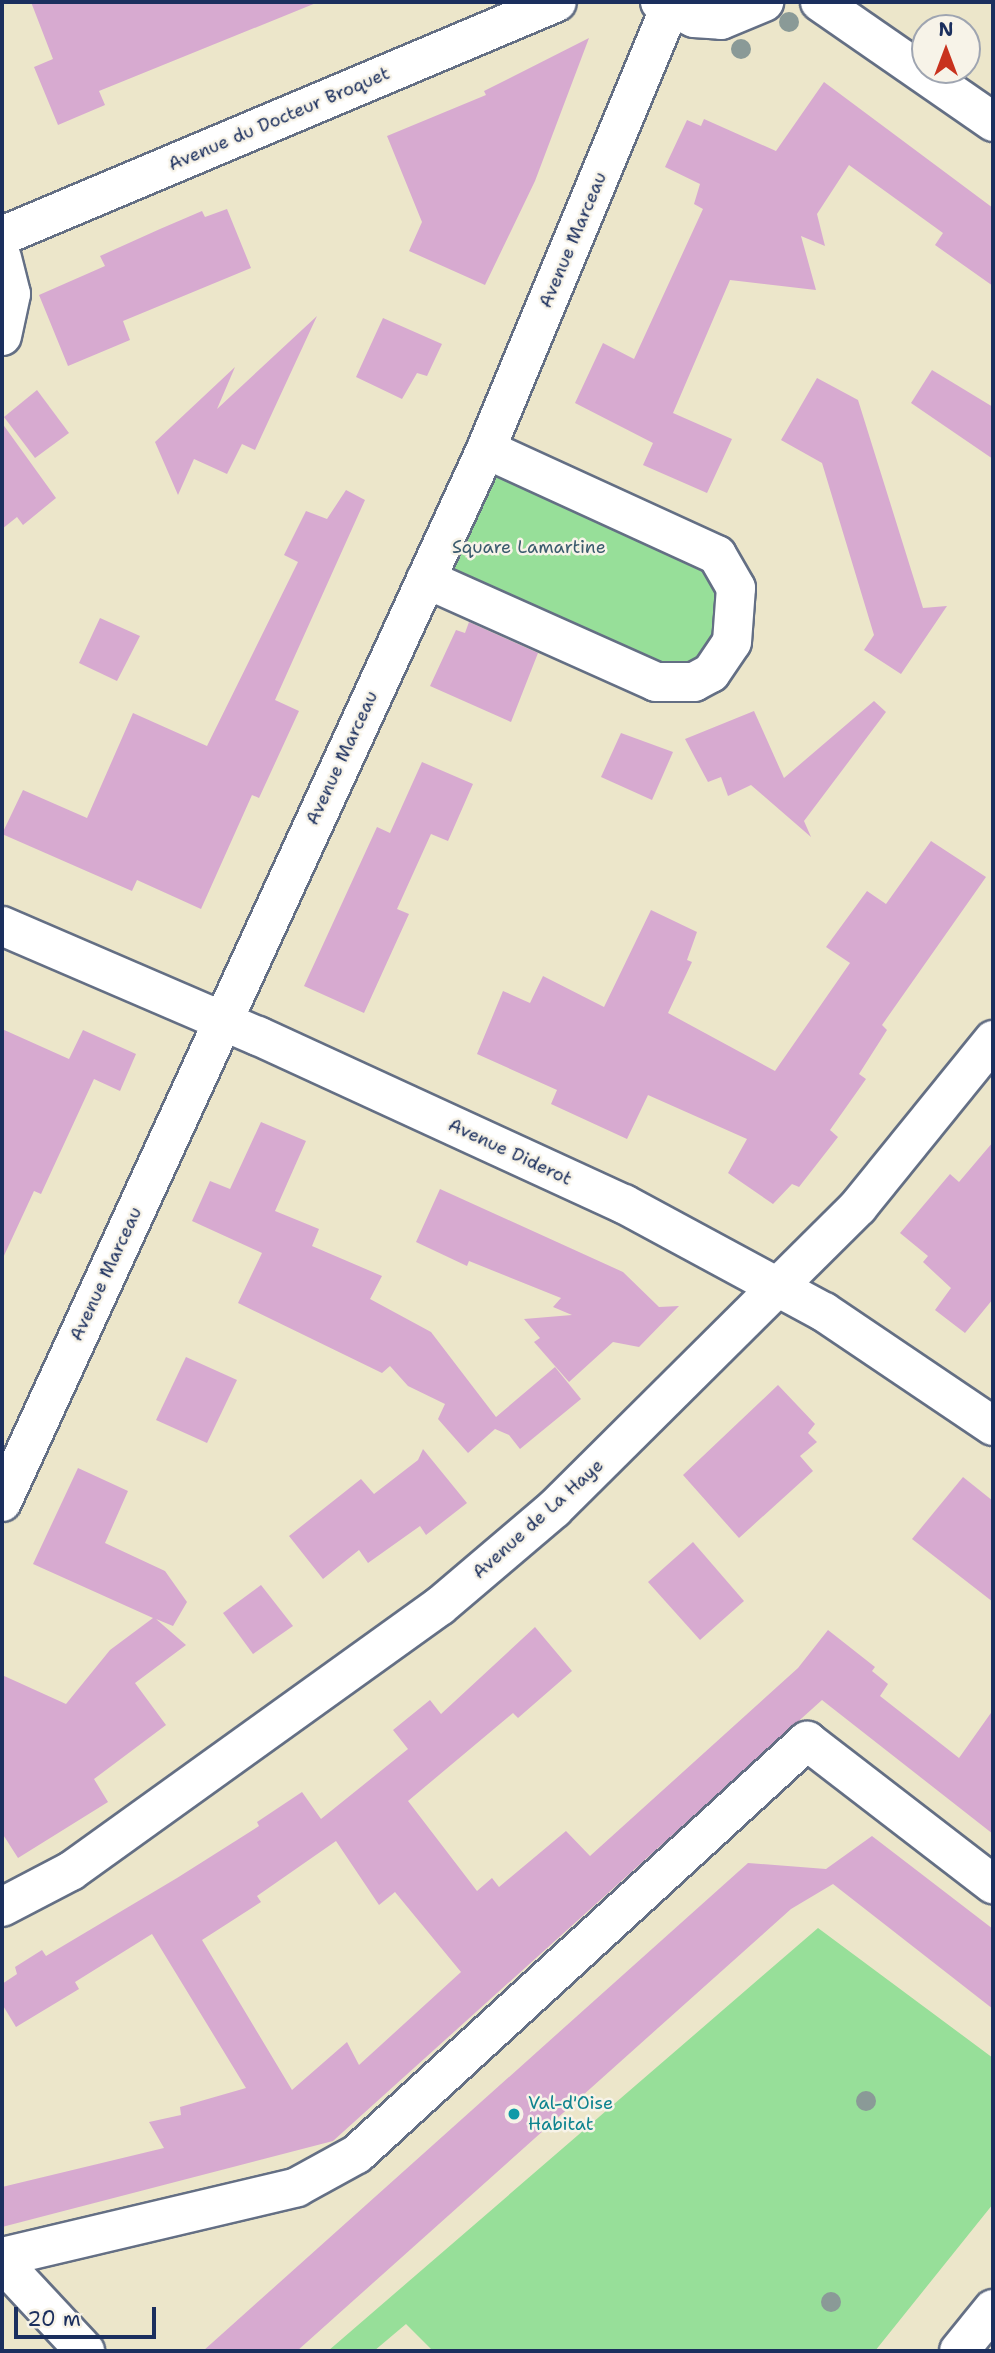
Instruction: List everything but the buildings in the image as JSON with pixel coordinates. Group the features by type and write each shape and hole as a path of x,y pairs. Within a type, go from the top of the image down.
{"street":[{"name":"Avenue du Docteur Broquet","path":"2,236 557,2"},
{"path":"664,5 694,18 721,20 764,2"},
{"path":"820,2 993,122"},
{"name":"Avenue Marceau","path":"2,1502 486,449 664,5"},
{"path":"2,258 11,294 2,336"},
{"path":"426,579 656,682 694,682 716,667 732,642 736,588 717,555 486,449"},
{"name":"Avenue Diderot","path":"2,926 222,1020 624,1204 780,1287 993,1426"},
{"name":"Avenue de La Haye","path":"2,1907 71,1871 440,1606 554,1508 858,1207 993,1040"},
{"path":"2,2257 297,2187 357,2154 807,1741 993,1884"},
{"path":"2,2262 85,2351"},
{"path":"959,2351 993,2309"}],"green space":[{"name":"Square Lamartine","path":"486,449 736,588 694,682 426,579"},
{"path":"818,1928 993,2058 993,2204 875,2351 433,2351 406,2324 374,2351 328,2351"}],"place":[{"name":"Val-d'Oise Habitat","path":"514,2114"}]}
